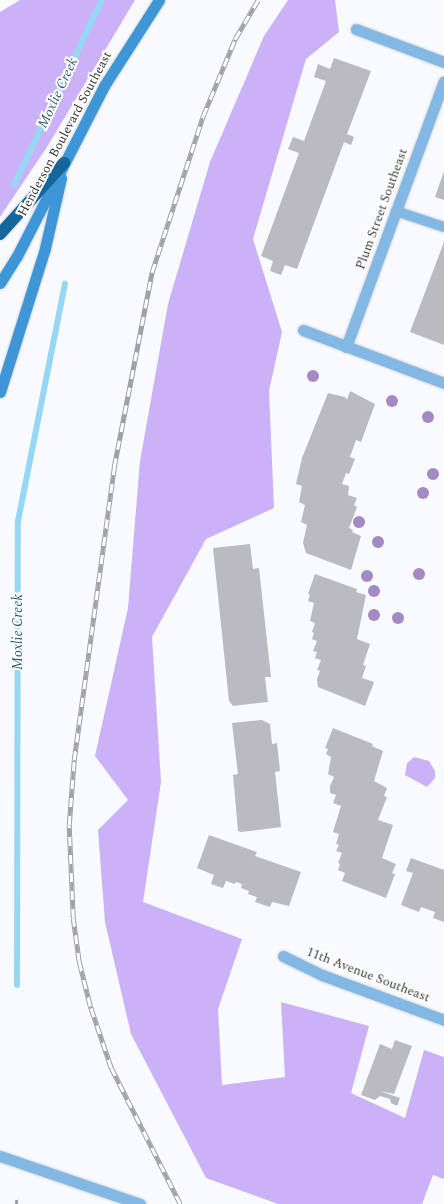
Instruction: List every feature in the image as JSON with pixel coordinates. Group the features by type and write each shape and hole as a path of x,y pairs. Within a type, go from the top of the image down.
{"highway":[{"path":"0,234 64,164"}],"main road":[{"name":"Henderson Boulevard Southeast","path":"0,283 17,256 104,86 159,0"},
{"path":"0,392 45,248 64,164"}],"street":[{"path":"356,29 444,62"},
{"name":"Plum Street Southeast","path":"346,347 444,81"},
{"path":"303,330 444,383"},
{"name":"11th Avenue Southeast","path":"283,956 322,975 444,1020"},
{"path":"0,1156 140,1204"}],"lane":[{"path":"396,211 444,227"}],"path":[{"path":"16,1204 17,1198"}],"shaded area":[{"path":"20,0 135,0 47,147 0,217 0,12"},
{"path":"288,0 335,0 339,32 306,59 253,239 282,332 269,391 274,508 206,539 152,637 161,782 143,902 242,939 218,1009 222,1085 285,1077 281,1002 369,1026 351,1093 405,1118 424,1050 444,1057 444,1179 433,1175 422,1204 278,1204 206,1178 131,1034 105,922 98,830 128,800 95,756 128,608 140,461 168,304 210,162 264,36"},
{"path":"414,757 429,761 435,771 435,778 427,787 405,775 407,763"}],"building":[{"path":"334,58 371,71 347,134 354,137 351,145 344,142 297,269 285,265 281,275 270,271 273,261 261,256 299,153 288,149 293,137 304,141 326,81 314,77 318,64 330,69"},
{"path":"444,171 444,200 435,197"},
{"path":"444,242 444,345 410,332"},
{"path":"350,391 375,404 361,442 356,440 350,457 355,459 349,474 346,473 342,484 349,486 348,495 357,498 354,505 357,507 349,528 353,530 352,532 361,536 351,570 306,553 303,543 307,525 301,522 305,505 299,502 302,486 296,484 302,458 328,393 345,397 347,400"},
{"path":"250,544 253,569 259,568 271,677 265,677 268,702 233,706 229,701 213,548"},
{"path":"315,574 357,589 356,592 366,595 357,639 370,644 363,665 366,666 362,678 374,682 365,706 318,687 317,679 320,671 317,670 321,660 315,658 317,652 313,651 317,641 312,639 314,633 312,632 315,623 310,621 314,603 308,601 310,595 308,594"},
{"path":"262,720 270,724 272,744 277,743 280,771 275,772 281,827 241,832 238,831 233,775 238,774 232,723"},
{"path":"333,728 373,744 372,746 383,751 374,781 387,788 384,796 387,797 378,820 393,825 382,858 396,864 392,873 395,874 386,898 342,881 345,873 338,870 340,864 338,863 342,853 336,851 339,845 336,844 339,834 333,832 341,806 333,803 336,795 330,793 330,786 334,777 328,774 331,757 326,754 328,749 325,748"},
{"path":"209,835 257,852 255,856 301,872 289,906 272,902 270,907 255,902 257,897 248,894 249,891 241,888 242,884 236,882 235,884 226,881 223,888 211,884 214,875 197,868"},
{"path":"411,858 444,870 444,922 433,918 435,912 421,907 419,912 401,905 413,873 406,871"},
{"path":"395,1040 412,1046 394,1094 380,1091 400,1098 397,1106 391,1103 390,1099 380,1096 375,1100 361,1095 380,1044 392,1049"}],"waterway":[{"name":"Moxlie Creek","path":"14,185 102,0"},
{"name":"Moxlie Creek","path":"17,985 18,521 65,284"}],"railway":[{"path":"180,1204 111,1068 90,1006 79,962 73,918 69,825 74,760 114,467 152,272 203,116 235,39 258,0"}]}
